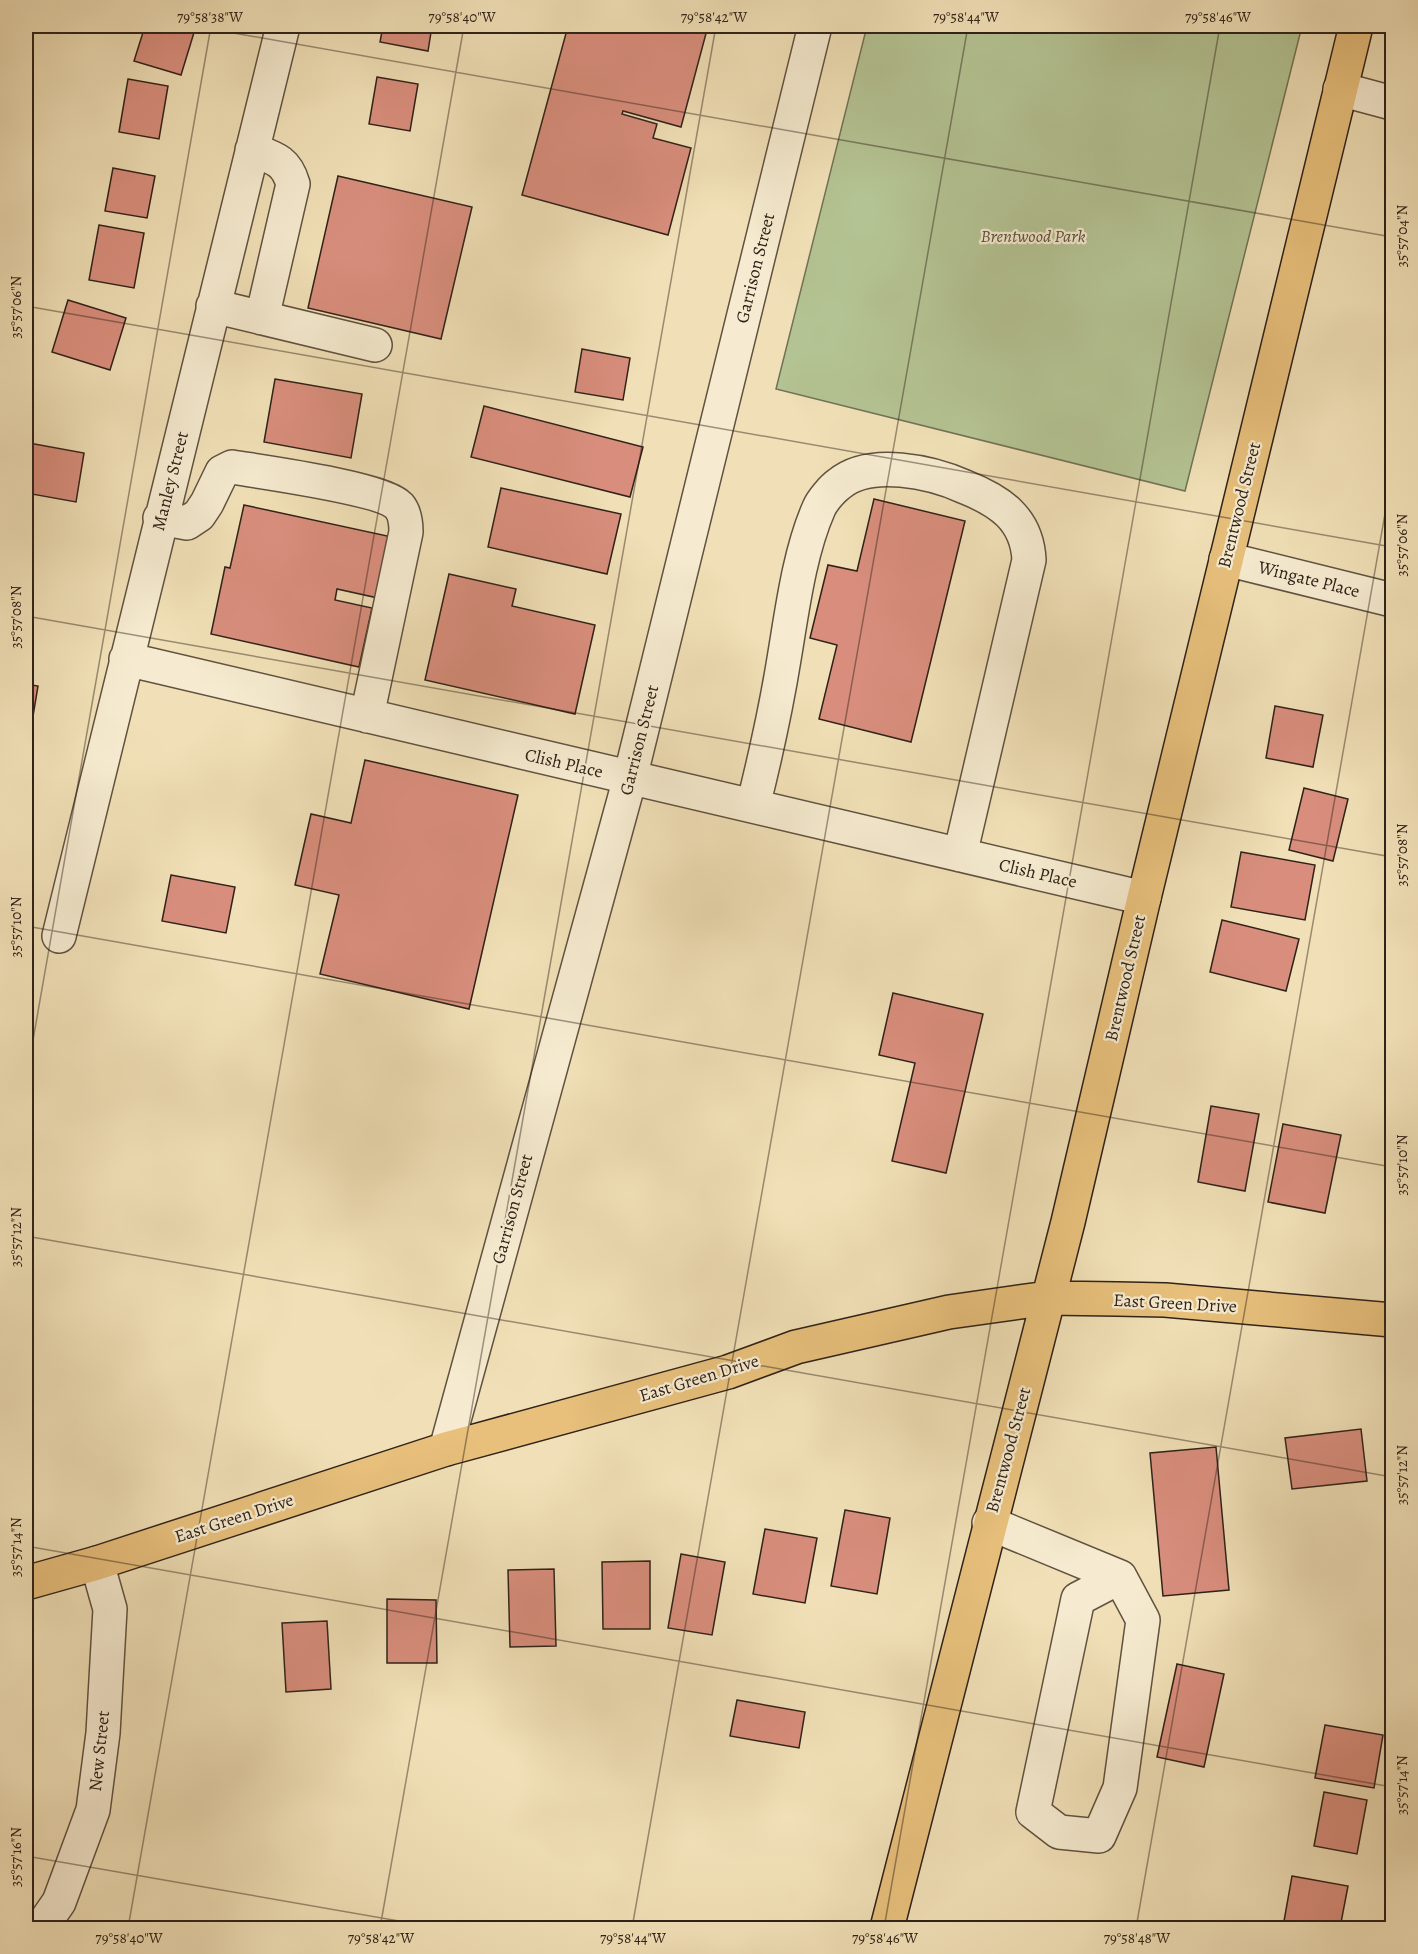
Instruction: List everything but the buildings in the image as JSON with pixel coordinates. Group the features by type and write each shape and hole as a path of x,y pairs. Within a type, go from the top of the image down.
{"main road":[{"name":"Brentwood Street","path":"887,1929 989,1523 1068,1222 1144,898 1356,26"},
{"name":"East Green Drive","path":"26,1583 97,1563 446,1449 728,1372 796,1347 949,1312 1048,1298 1165,1300 1392,1320"}],"street":[{"name":"Manley Street","path":"58,936 283,26"},
{"name":"Garrison Street","path":"446,1449 630,778 815,26"},
{"path":"1340,89 1392,103"},
{"path":"252,150 276,159 288,169 293,184 262,318"},
{"path":"213,306 375,345"},
{"path":"160,518 187,522 199,514 222,472 232,467 376,494 399,506 406,519 406,532 367,716"},
{"path":"753,806 768,747 793,606 819,506 839,483 867,471 912,470 953,481 995,499 1014,519 1028,540 1029,560 960,855"},
{"name":"Wingate Place","path":"1226,559 1392,600"},
{"name":"Clish Place","path":"126,659 1144,898"},
{"path":"989,1523 1120,1577 1143,1620 1120,1788 1099,1836 1059,1832 1033,1812 1078,1599 1120,1577"},
{"name":"New Street","path":"40,1929 59,1902 93,1810 103,1733 110,1609 97,1563"}],"green space":[{"name":"Brentwood Park","path":"867,26 1302,26 1185,491 776,389"}]}
